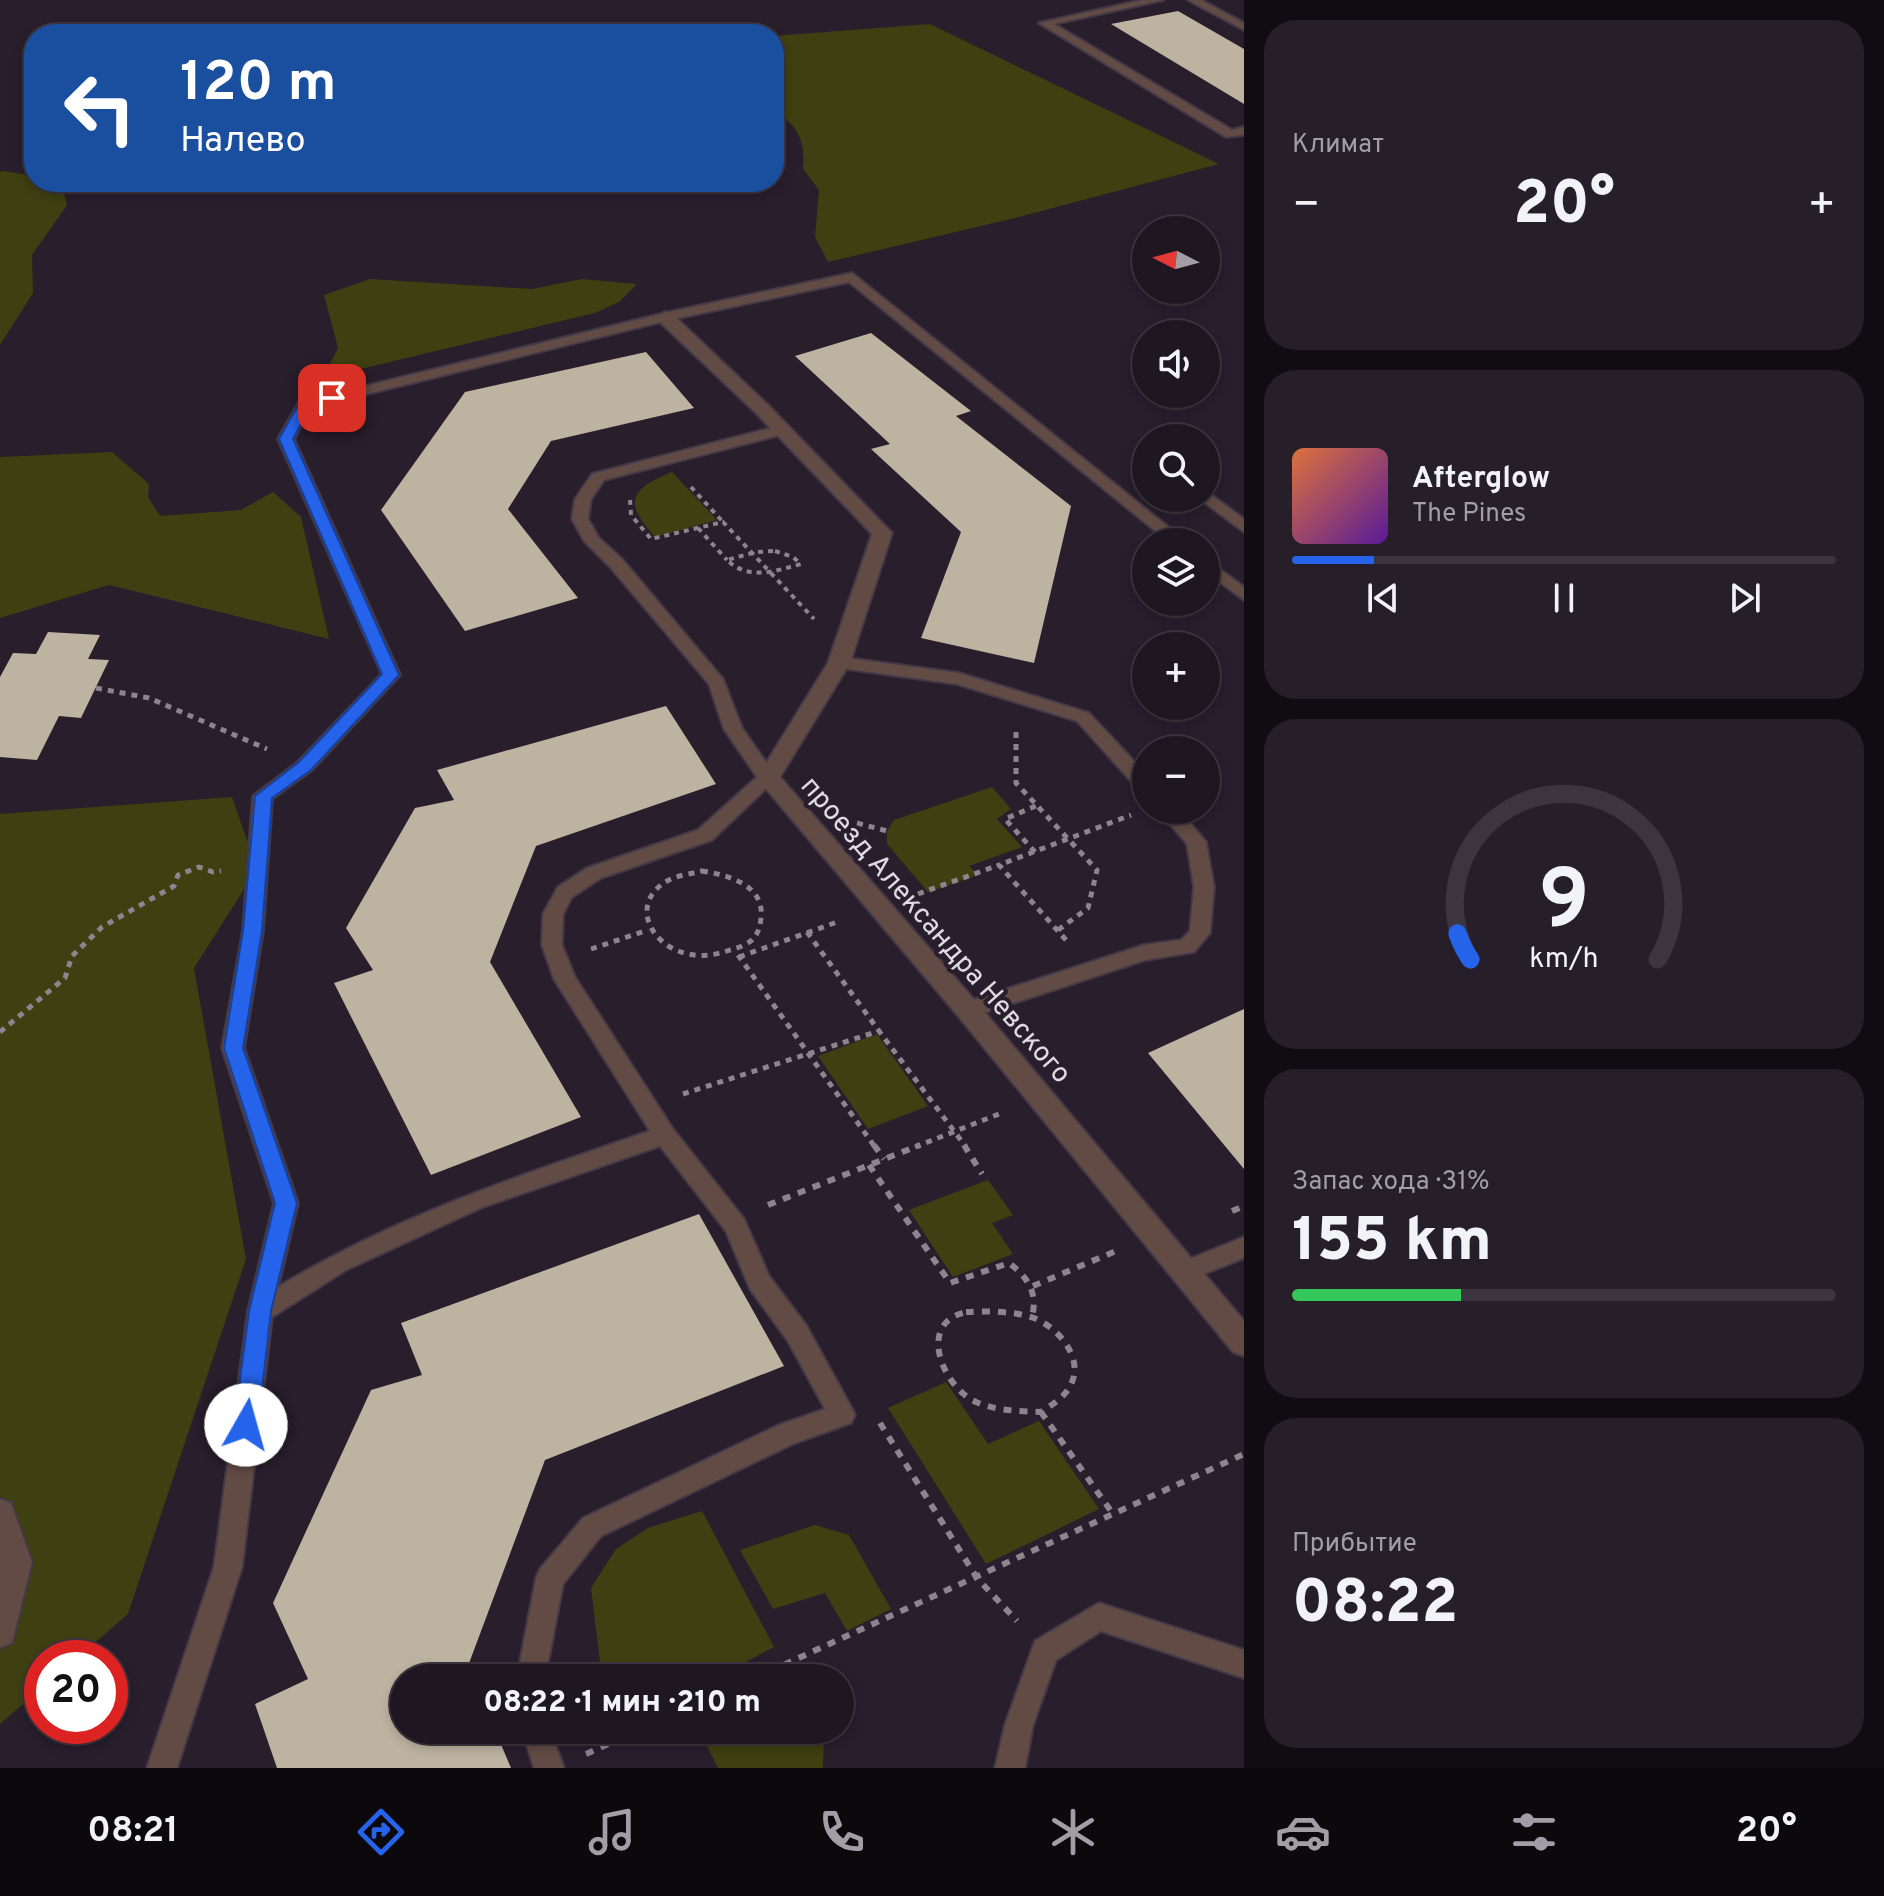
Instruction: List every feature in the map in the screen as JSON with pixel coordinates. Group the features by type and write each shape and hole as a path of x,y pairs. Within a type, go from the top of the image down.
{"street":[{"name":"проезд Александра Невского","path":"665,317 783,430 882,533 839,663 768,778 968,1010 1244,1343"},
{"path":"0,1514 16,1562 0,1631"}],"lane":[{"path":"1158,0 1044,23 1230,134 1244,131"},
{"path":"1193,0 1244,27"},
{"path":"162,1768 228,1567 260,1311 286,1203 233,1048 253,931 263,796 305,766 391,675 286,439 304,405 665,317 852,277 1162,528"},
{"path":"534,1664 550,1578 592,1527 788,1433 842,1415 797,1333 759,1282 736,1226 665,1135 565,979 552,945 553,914 565,892 594,873 705,835 768,778 733,729 717,683 617,564 592,541 580,519 583,499 598,477 783,430"},
{"path":"1220,507 1244,527"},
{"path":"1220,575 1244,595"},
{"path":"839,663 959,679 1083,717 1132,771"},
{"path":"968,1010 1144,953 1187,947 1200,933 1204,887 1196,842 1180,824"},
{"path":"260,1311 338,1263 475,1200 665,1135"},
{"path":"1186,1271 1244,1247"},
{"path":"1010,1768 1019,1725 1045,1651 1099,1617 1244,1664"},
{"path":"541,1744 549,1768"}],"path":[{"path":"684,479 814,619 851,626"},
{"path":"630,494 631,515 651,539 723,522"},
{"path":"698,528 726,560 741,573 771,573 801,564 795,557 780,551 751,553 726,560"},
{"path":"96,688 149,698 305,766"},
{"path":"1016,695 1016,783 1097,870 1096,889 1086,915 1058,930"},
{"path":"1035,852 1005,819 1038,805"},
{"path":"1093,971 999,865 1132,814"},
{"path":"0,1032 65,978 72,956 102,927 174,886 178,875 199,867 213,872 258,866"},
{"path":"702,871 724,874 744,883 758,896 764,913 760,930 748,944 734,950 705,957 682,953 661,944 648,930 643,913 647,896 661,883 680,873 702,871"},
{"path":"807,932 956,1131 982,1174"},
{"path":"734,950 884,1159"},
{"path":"674,1098 879,1031"},
{"path":"762,1207 1042,1098"},
{"path":"869,1165 950,1283 1009,1263 1019,1269 1033,1286 1037,1304 1032,1317"},
{"path":"1033,1286 1155,1234"},
{"path":"986,1312 1032,1317 1059,1332 1077,1363 1074,1382 1063,1398 1041,1412 1002,1411 962,1394 948,1382 942,1371 937,1345 941,1327 957,1314 986,1312"},
{"path":"1041,1412 1113,1514"},
{"path":"786,1664 1244,1454"},
{"path":"584,1755 609,1744"}],"shaded area":[{"path":"930,24 1219,164 1011,219 828,262 815,237 819,190 803,169 801,141 784,117 784,35"},
{"path":"0,172 24,174 24,192 63,192 67,205 32,255 33,293 0,345"},
{"path":"370,279 532,289 582,279 637,284 619,302 595,313 323,378 338,348 324,295"},
{"path":"112,452 149,484 148,497 160,516 241,510 273,492 301,517 329,639 109,585 0,618 0,457"},
{"path":"672,472 717,520 655,537 638,514 636,498 647,484"},
{"path":"992,787 1011,809 997,819 1022,847 969,866 978,875 928,892 887,844 887,831 894,820"},
{"path":"232,797 257,869 194,968 246,1259 128,1614 98,1640 24,1640 24,1703 0,1724 0,814"},
{"path":"877,1034 928,1106 868,1129 818,1056"},
{"path":"988,1180 1013,1215 992,1223 1013,1254 953,1277 909,1210"},
{"path":"946,1382 988,1444 1039,1421 1099,1509 986,1564 888,1408"},
{"path":"702,1511 774,1647 742,1664 600,1664 591,1588 616,1549 648,1528"},
{"path":"815,1525 849,1535 891,1609 847,1631 825,1593 773,1609 740,1550"},
{"path":"706,1744 824,1744 823,1768 718,1768"}],"building":[{"path":"1178,11 1244,49 1244,104 1111,24"},
{"path":"871,333 971,411 956,416 1071,506 1034,663 921,638 961,532 871,449 890,444 795,356"},
{"path":"646,352 694,408 551,441 508,509 578,598 465,631 381,510 465,392"},
{"path":"48,632 100,635 88,659 109,660 81,718 59,716 37,760 0,757 0,677 13,653 36,654"},
{"path":"666,706 716,784 536,846 490,962 581,1117 431,1175 334,983 373,970 346,928 415,808 454,800 437,770"},
{"path":"1244,1009 1244,1169 1148,1053"},
{"path":"699,1214 784,1366 545,1460 469,1664 390,1664 390,1744 501,1744 511,1768 277,1768 255,1704 308,1679 273,1603 371,1390 422,1375 401,1323"}],"route":[{"path":"246,1425 260,1311 286,1203 233,1048 253,931 263,796 305,766 391,675 286,439 304,405 332,398"}]}
